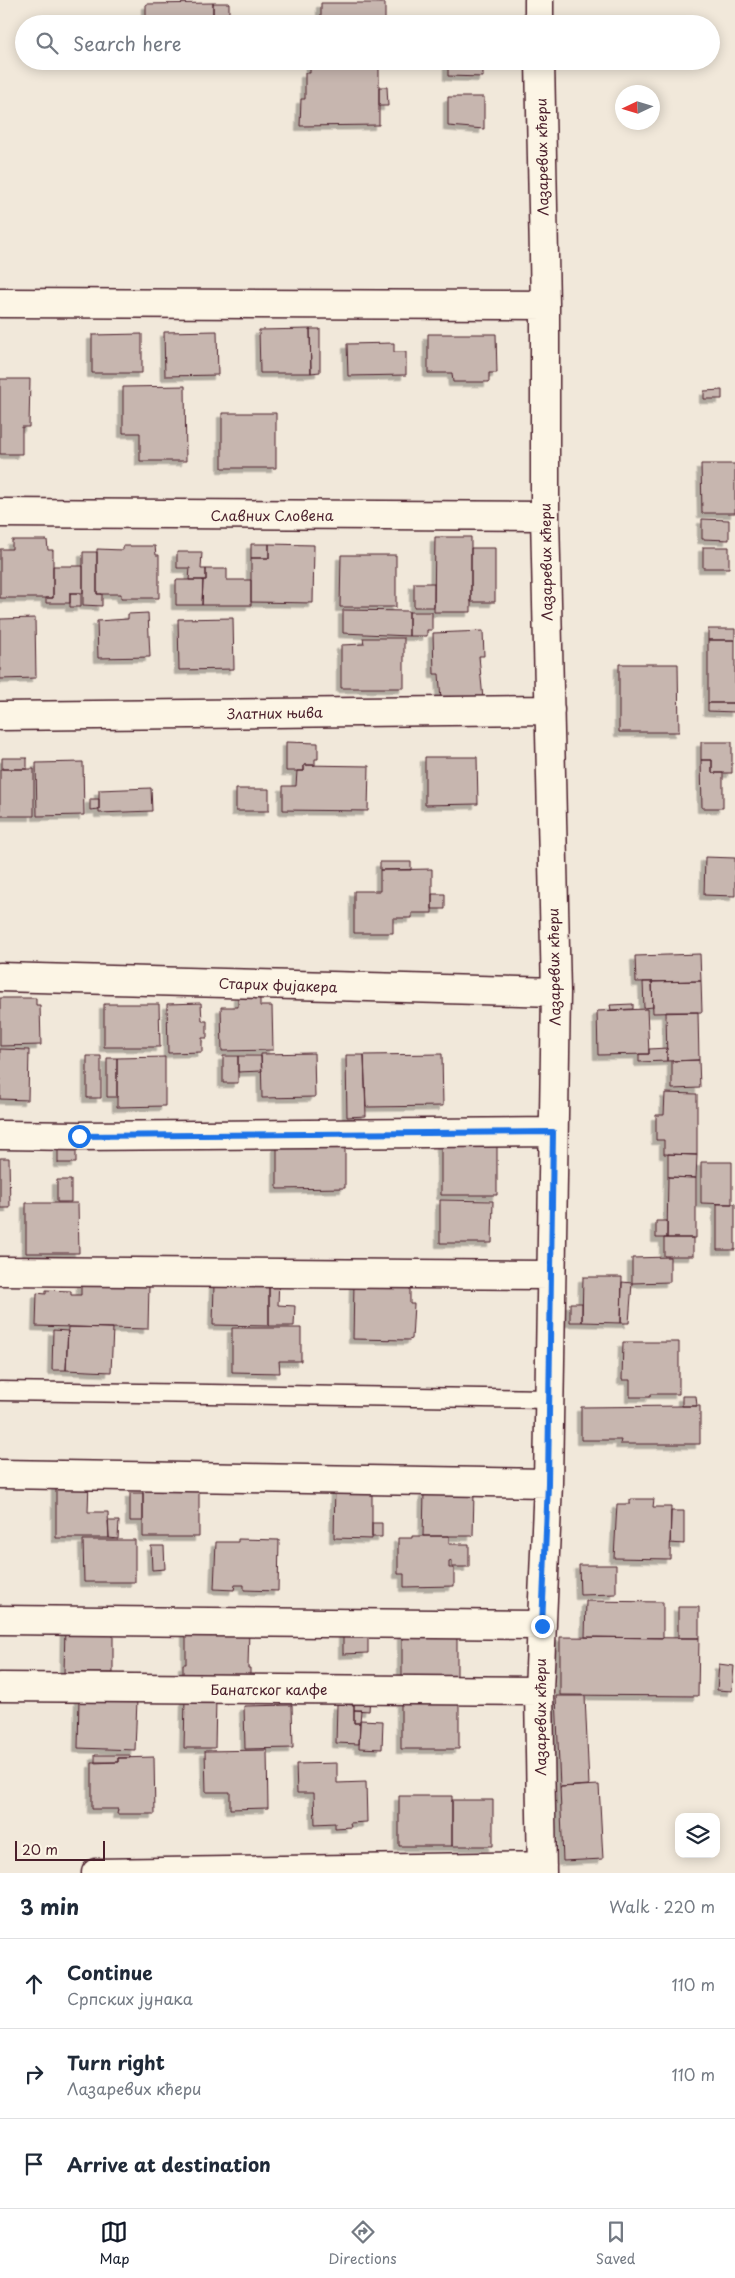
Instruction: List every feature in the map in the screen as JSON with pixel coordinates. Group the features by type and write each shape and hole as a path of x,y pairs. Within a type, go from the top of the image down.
{"street":[{"path":"539,0 539,15"},
{"name":"Лазаревих кћери","path":"540,70 545,305 545,516 556,992 548,1483 539,1691 542,1870"},
{"path":"0,303 545,305"},
{"name":"Славних Словена","path":"0,513 545,516"},
{"name":"Златних њива","path":"0,716 550,710"},
{"name":"Старих фијакера","path":"0,977 556,992"},
{"path":"0,1135 553,1132"},
{"path":"0,1271 551,1275"},
{"path":"0,1474 548,1483"},
{"path":"0,1620 542,1626"},
{"name":"Банатског калфе","path":"0,1687 539,1691"},
{"path":"96,1873 542,1870"}],"lane":[{"path":"0,1391 550,1399"}],"building":[{"path":"213,3 229,3 229,15 213,15"},
{"path":"213,3 213,15 146,15 146,4"},
{"path":"321,3 385,3 385,15 321,15"},
{"path":"310,70 379,70 379,125 300,126 301,99 305,99 305,73 310,73"},
{"path":"448,70 483,70 483,77 448,76"},
{"path":"379,87 387,87 388,106 379,106"},
{"path":"448,97 484,97 484,129 448,126"},
{"path":"310,329 320,329 320,372 311,373"},
{"path":"310,329 311,373 260,373 259,330"},
{"path":"217,331 218,375 165,376 164,332"},
{"path":"142,334 142,373 92,373 92,335"},
{"path":"428,334 496,334 497,373 489,373 489,382 453,382 452,373 428,373"},
{"path":"394,343 394,352 406,352 406,375 348,376 347,344"},
{"path":"0,379 30,379 29,427 22,427 22,454 0,454"},
{"path":"185,386 186,461 140,461 140,433 123,433 123,387"},
{"path":"722,390 722,399 704,399 704,391"},
{"path":"222,413 276,413 276,468 222,468"},
{"path":"701,464 735,464 735,513 702,513"},
{"path":"702,519 729,520 729,540 702,539"},
{"path":"435,537 471,537 471,612 434,612"},
{"path":"12,540 47,540 48,550 53,550 53,598 0,598 0,549 12,549"},
{"path":"251,544 269,544 269,558 251,558"},
{"path":"269,544 314,545 313,603 251,602 251,558 269,558"},
{"path":"123,546 155,546 156,555 159,555 159,598 121,598 121,594 97,594 97,549 123,550"},
{"path":"703,547 729,547 729,568 703,568"},
{"path":"471,548 495,548 495,602 471,602"},
{"path":"83,552 97,552 97,594 102,594 102,606 83,605"},
{"path":"177,552 202,552 201,569 206,569 206,580 189,580 190,568 177,568"},
{"path":"341,555 396,555 396,607 340,607"},
{"path":"53,566 83,566 83,593 70,593 70,603 46,603 46,598 53,598"},
{"path":"206,569 227,569 227,580 251,580 251,605 202,605 203,580 206,580"},
{"path":"176,580 203,580 202,605 176,605"},
{"path":"414,583 434,583 434,607 414,607"},
{"path":"70,593 81,593 81,607 70,607"},
{"path":"343,610 409,611 409,636 343,633"},
{"path":"409,612 432,612 432,630 427,630 427,636 409,636"},
{"path":"148,613 150,657 98,658 97,621 128,619 128,614"},
{"path":"35,618 36,678 0,679 0,619"},
{"path":"233,618 234,669 179,670 178,619"},
{"path":"708,629 735,629 735,640 708,640"},
{"path":"483,631 484,656 479,656 483,699 441,700 439,674 434,674 433,633"},
{"path":"363,638 404,638 404,688 341,688 341,645 364,644"},
{"path":"708,640 735,640 735,703 708,703"},
{"path":"619,664 678,664 679,732 619,732"},
{"path":"708,703 735,703 735,712 708,711"},
{"path":"286,742 318,743 318,759 315,759 315,765 304,765 304,771 286,771"},
{"path":"701,742 732,742 732,773 712,773 712,760 701,760"},
{"path":"425,757 477,757 478,804 425,805"},
{"path":"2,758 27,758 27,769 2,769"},
{"path":"701,760 712,760 712,773 723,773 723,808 702,808"},
{"path":"83,762 84,815 37,816 36,763"},
{"path":"304,765 369,766 368,811 283,810 283,786 296,786 297,771 304,771"},
{"path":"0,769 34,769 34,816 0,816"},
{"path":"151,788 152,811 99,813 99,790"},
{"path":"236,789 269,789 269,811 236,811"},
{"path":"90,799 99,799 99,809 90,810"},
{"path":"705,857 735,858 735,896 704,895"},
{"path":"380,862 411,862 411,870 380,870"},
{"path":"432,869 432,913 412,913 412,918 393,918 393,933 354,933 354,891 380,891 380,870"},
{"path":"432,894 445,894 445,909 432,909"},
{"path":"700,954 701,981 636,982 635,956"},
{"path":"701,981 702,1012 653,1013 652,982"},
{"path":"643,982 652,982 653,1007 644,1008"},
{"path":"260,994 260,1006 272,1006 273,1050 222,1051 221,1007 238,1007 238,995"},
{"path":"0,998 36,998 36,1005 40,1005 41,1045 0,1046"},
{"path":"201,1003 202,1021 207,1021 207,1038 202,1038 202,1052 168,1053 167,1004"},
{"path":"104,1004 159,1004 160,1047 104,1047"},
{"path":"633,1004 633,1009 611,1010 610,1005"},
{"path":"647,1009 649,1054 598,1055 597,1011"},
{"path":"666,1012 698,1012 699,1060 667,1061"},
{"path":"667,1048 667,1061 639,1062 639,1054 649,1054 649,1049"},
{"path":"0,1049 29,1050 28,1100 0,1099"},
{"path":"314,1053 315,1097 262,1098 261,1054"},
{"path":"442,1054 443,1106 366,1107 364,1055"},
{"path":"346,1055 364,1055 366,1116 347,1117"},
{"path":"87,1056 101,1056 101,1098 87,1098"},
{"path":"223,1056 238,1056 238,1083 223,1083"},
{"path":"238,1056 261,1056 262,1071 238,1072"},
{"path":"165,1057 165,1106 117,1107 117,1058"},
{"path":"107,1058 117,1058 117,1097 107,1097"},
{"path":"699,1060 700,1088 672,1089 672,1061"},
{"path":"665,1093 697,1094 697,1155 664,1154 664,1140 656,1140 656,1115 664,1115"},
{"path":"345,1136 345,1188 277,1189 277,1137"},
{"path":"497,1139 497,1195 441,1195 441,1140"},
{"path":"58,1145 76,1145 76,1163 58,1163"},
{"path":"668,1154 697,1155 696,1178 668,1177"},
{"path":"0,1158 9,1158 10,1208 0,1208"},
{"path":"701,1162 732,1162 732,1204 701,1203"},
{"path":"668,1177 696,1178 696,1238 667,1238"},
{"path":"57,1180 71,1180 71,1202 57,1202"},
{"path":"440,1200 493,1201 492,1243 440,1243"},
{"path":"26,1203 78,1203 79,1253 26,1253"},
{"path":"717,1204 735,1204 735,1250 717,1250"},
{"path":"656,1221 667,1221 667,1238 656,1238"},
{"path":"664,1238 693,1238 693,1256 664,1256"},
{"path":"670,1257 670,1282 632,1283 632,1258"},
{"path":"269,1277 279,1278 278,1305 295,1306 294,1326 269,1326"},
{"path":"269,1277 269,1326 213,1325 214,1284"},
{"path":"583,1277 622,1277 621,1323 582,1322"},
{"path":"622,1282 632,1283 629,1323 621,1323"},
{"path":"81,1283 149,1285 148,1329 36,1326 37,1293 46,1294 46,1290 71,1291 71,1295 81,1295"},
{"path":"354,1283 410,1284 410,1304 414,1304 412,1339 353,1339"},
{"path":"570,1303 582,1303 582,1322 570,1322"},
{"path":"68,1327 113,1328 111,1372 66,1370"},
{"path":"232,1328 301,1328 301,1361 279,1361 280,1373 232,1372"},
{"path":"53,1330 68,1331 66,1370 52,1370"},
{"path":"623,1342 679,1342 679,1394 651,1394 650,1397 630,1397 630,1380 622,1380"},
{"path":"682,1396 696,1396 697,1406 682,1406"},
{"path":"700,1406 700,1444 620,1444 621,1440 581,1440 581,1407"},
{"path":"56,1480 89,1480 88,1512 108,1512 109,1538 56,1538"},
{"path":"335,1484 372,1485 372,1539 334,1538"},
{"path":"143,1489 199,1489 199,1537 143,1537"},
{"path":"130,1493 143,1493 143,1521 130,1521"},
{"path":"424,1493 474,1493 473,1536 423,1536"},
{"path":"630,1499 654,1499 653,1507 671,1507 670,1559 614,1558 617,1504 630,1504"},
{"path":"671,1511 684,1511 684,1544 670,1543"},
{"path":"108,1521 119,1521 118,1539 109,1538"},
{"path":"372,1523 382,1523 382,1537 372,1537"},
{"path":"412,1536 449,1536 449,1544 469,1544 469,1567 452,1567 452,1561 449,1562 449,1568 454,1568 454,1586 404,1587 404,1574 398,1574 398,1538 412,1538"},
{"path":"238,1539 279,1540 278,1591 244,1590 244,1585 235,1585 234,1590 214,1589 216,1542 238,1542"},
{"path":"83,1540 135,1540 135,1582 84,1582"},
{"path":"151,1546 164,1546 165,1569 152,1570"},
{"path":"579,1565 616,1565 616,1594 580,1595"},
{"path":"586,1601 663,1602 663,1638 585,1637"},
{"path":"678,1607 699,1607 699,1638 678,1638"},
{"path":"65,1626 113,1626 113,1673 64,1673"},
{"path":"186,1627 249,1628 248,1668 250,1668 250,1682 183,1680 183,1664 186,1664"},
{"path":"343,1628 368,1628 368,1653 343,1654"},
{"path":"402,1630 457,1630 457,1679 402,1678"},
{"path":"560,1637 699,1638 698,1696 560,1695"},
{"path":"719,1664 734,1666 732,1691 717,1690"},
{"path":"354,1696 370,1696 369,1711 354,1710"},
{"path":"556,1696 585,1696 589,1785 560,1787"},
{"path":"79,1698 137,1700 135,1750 78,1748"},
{"path":"185,1698 216,1699 215,1748 184,1748"},
{"path":"401,1701 459,1702 459,1749 401,1749"},
{"path":"337,1704 354,1705 354,1723 360,1723 359,1744 336,1743"},
{"path":"292,1705 293,1748 245,1749 244,1706"},
{"path":"354,1710 361,1710 360,1723 354,1723"},
{"path":"360,1720 383,1721 382,1749 359,1748"},
{"path":"267,1750 268,1808 230,1809 230,1792 206,1792 205,1751"},
{"path":"95,1755 130,1755 130,1758 118,1758 118,1762 95,1762"},
{"path":"154,1757 155,1814 117,1814 118,1809 92,1809 92,1763 118,1762 118,1758"},
{"path":"337,1763 337,1783 366,1782 367,1822 350,1823 351,1827 335,1828 335,1823 315,1824 314,1793 297,1793 296,1764"},
{"path":"599,1785 603,1859 563,1861 560,1787"},
{"path":"399,1796 452,1796 452,1846 399,1846"},
{"path":"452,1800 493,1800 493,1846 452,1846"}],"route":[{"path":"79,1136 553,1132 550,1399 542,1626"}]}
